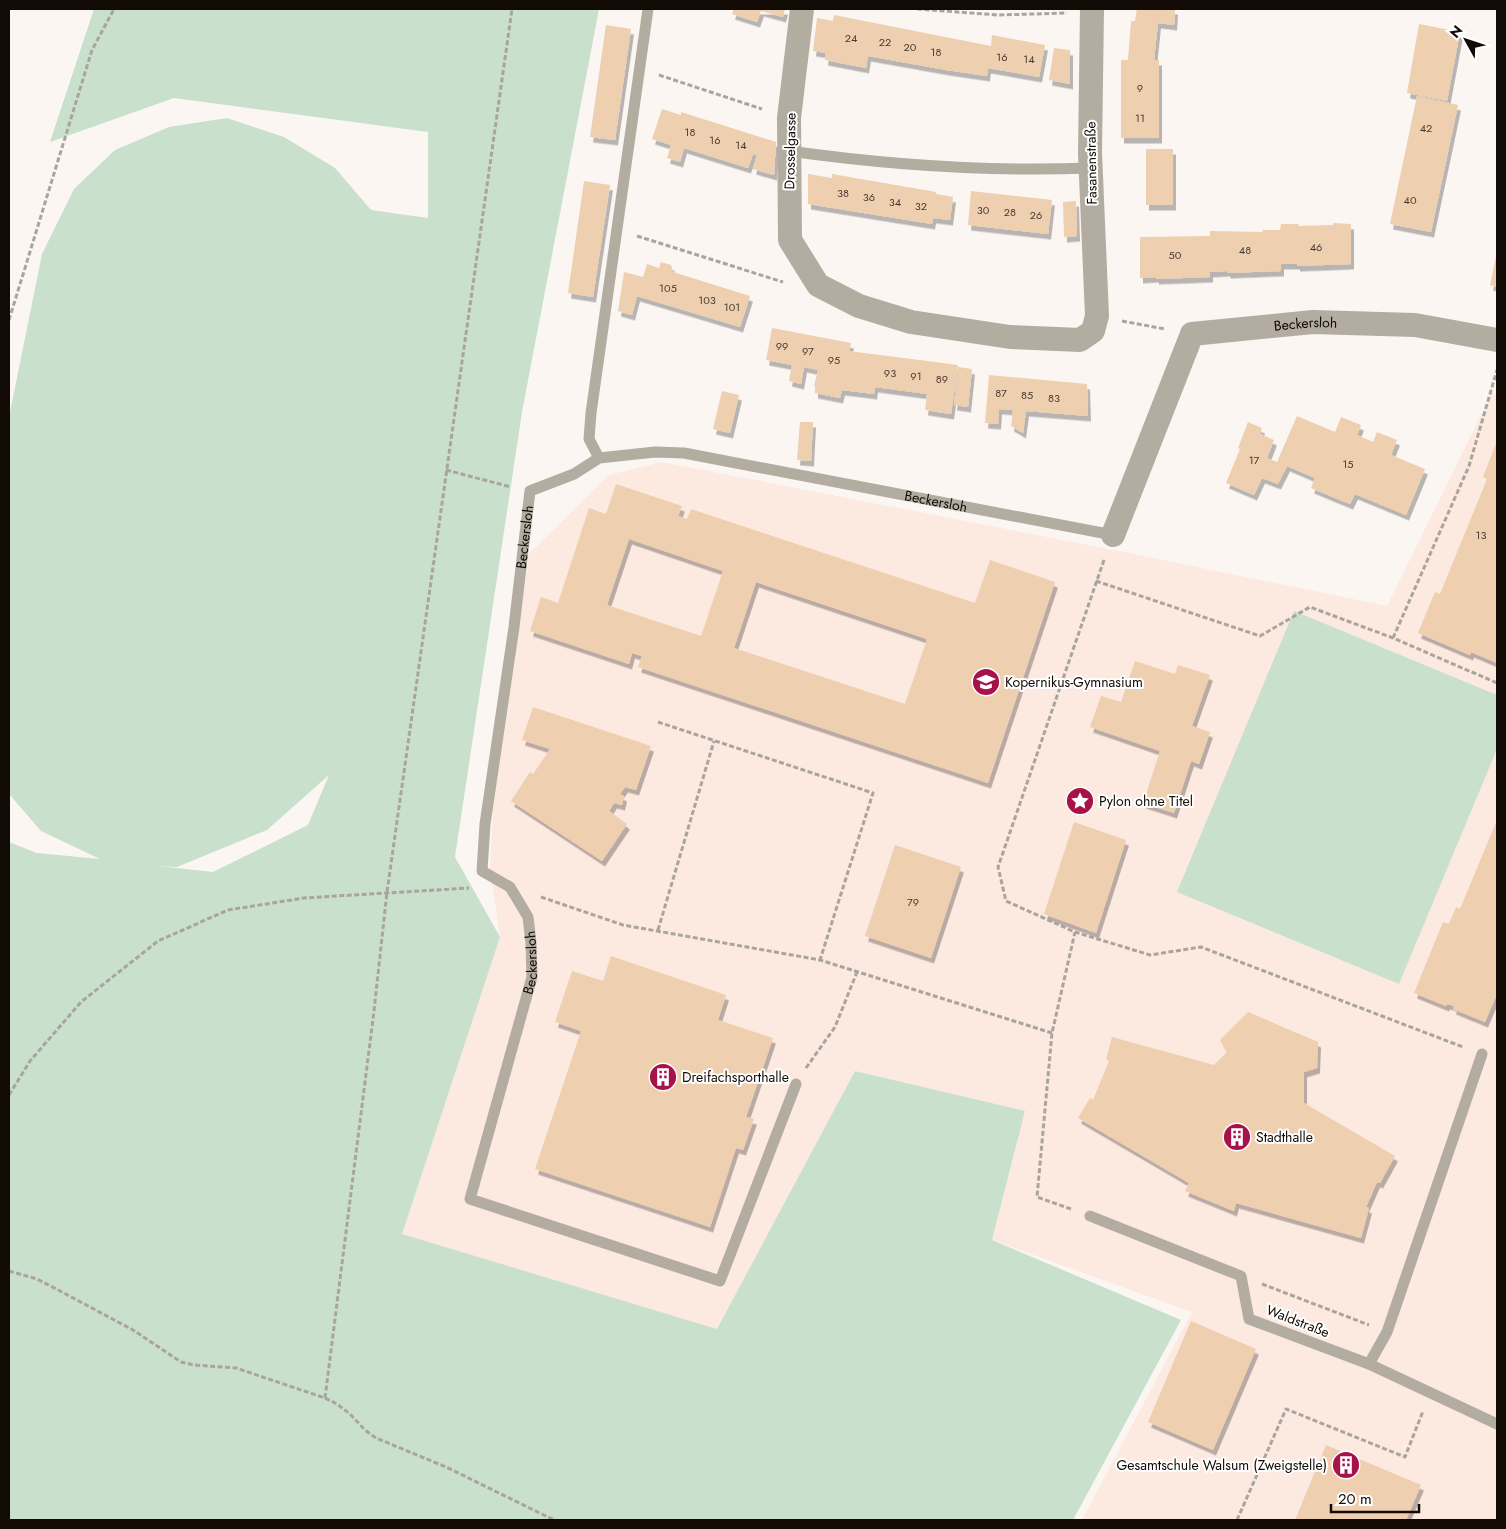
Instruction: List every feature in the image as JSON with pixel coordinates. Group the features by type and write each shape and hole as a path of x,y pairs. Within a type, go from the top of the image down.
{"street":[{"name":"Drosselgasse","path":"802,9 789,118 790,240 818,285"},
{"name":"Fasanenstraße","path":"1092,11 1090,168 1097,316"},
{"path":"818,285 859,306 911,322 1010,337 1080,340 1092,331 1097,316"},
{"name":"Beckersloh","path":"1192,334 1313,322 1415,325 1497,340"},
{"path":"1113,535 1192,334"}],"lane":[{"path":"598,458 589,439 592,403 648,9"},
{"path":"789,152 945,167 1045,170 1090,168"},
{"name":"Beckersloh","path":"796,1084 720,1281 470,1199 532,977 528,917 510,886 482,871 485,824 514,627 530,491 574,474 598,458 655,452 684,453 1113,535"},
{"path":"1369,1364 1387,1332 1482,1054"},
{"path":"1090,1216 1241,1276"},
{"name":"Waldstraße","path":"1241,1276 1249,1319 1369,1364 1497,1424"}],"path":[{"path":"9,320 92,50 114,9"},
{"path":"325,1398 374,1011 387,892 512,9"},
{"path":"918,9 998,15 1092,11"},
{"path":"640,68 789,118"},
{"path":"617,230 789,284 818,285"},
{"path":"1097,316 1192,334"},
{"path":"1393,638 1469,466 1497,370"},
{"path":"446,470 530,491"},
{"path":"1113,535 998,867 1006,901 1075,932 1150,955 1201,948 1482,1054"},
{"path":"1096,581 1260,636 1310,607 1393,638 1497,683"},
{"path":"658,722 873,793 820,960"},
{"path":"658,930 714,741"},
{"path":"9,1095 30,1061 81,1002 158,941 228,910 304,898 387,892 510,886 623,925 820,960 1052,1033"},
{"path":"1075,932 1052,1033 1037,1197 1090,1216"},
{"path":"796,1084 835,1027 857,972"},
{"path":"9,1271 38,1279 133,1330 181,1362 194,1365 236,1368 325,1398 350,1414 365,1430 376,1438 446,1467 554,1520"},
{"path":"1241,1276 1387,1332"},
{"path":"1237,1520 1286,1409 1405,1457 1430,1394"}],"shaded area":[{"path":"1492,393 1497,395 1497,1520 1082,1520 1192,1312 992,1240 1025,1111 855,1071 717,1329 401,1234 500,937 490,869 493,805 529,554 609,475 662,462 1124,552 1387,606"}],"green space":[{"path":"94,9 599,9 522,412 455,857 500,937 402,1234 717,1329 855,1071 1025,1111 992,1240 1181,1320 1073,1520 9,1520 9,842 37,853 100,859 41,831 9,794 9,417 42,254 74,189 115,150 169,127 227,118 284,137 335,168 371,210 428,218 428,132 174,98 50,142","holes":["329,775 308,825 213,872 158,866 177,867 267,830"]},
{"path":"1294,611 1497,695 1497,749 1399,984 1177,892"}],"building":[{"path":"734,9 785,9 783,17 761,11 757,22 732,14"},
{"path":"1137,9 1175,9 1174,25 1158,23 1154,60 1159,60 1159,138 1121,138 1121,60 1128,60 1131,21 1135,21"},
{"path":"834,15 991,46 992,35 1045,45 1039,77 988,68 987,76 868,56 866,68 825,60 826,53 813,51 817,18 833,21"},
{"path":"1419,24 1460,32 1447,101 1407,93"},
{"path":"606,25 631,29 615,140 590,137"},
{"path":"1054,48 1070,50 1070,84 1049,80"},
{"path":"1417,96 1458,105 1431,232 1390,224"},
{"path":"662,109 681,115 681,112 776,142 774,175 753,169 757,155 753,154 748,168 684,148 680,162 667,158 671,145 652,139"},
{"path":"1146,149 1173,149 1173,205 1146,205"},
{"path":"808,174 832,178 832,174 936,192 936,194 953,197 950,220 933,218 932,224 808,204"},
{"path":"584,181 610,185 593,297 568,293"},
{"path":"971,191 1052,200 1048,234 968,225"},
{"path":"1076,201 1077,236 1064,237 1063,202"},
{"path":"1333,223 1351,224 1351,264 1297,266 1297,264 1281,264 1281,271 1228,273 1227,271 1210,272 1210,277 1140,278 1140,237 1210,236 1210,231 1263,232 1262,230 1280,230 1281,224 1299,224 1298,226 1333,225"},
{"path":"1497,256 1497,287 1490,285"},
{"path":"661,262 671,265 673,272 750,296 740,327 637,296 632,315 618,311 624,272 643,277 647,264 659,268"},
{"path":"772,328 851,343 849,351 958,365 951,414 925,410 927,394 875,387 874,394 842,390 840,398 815,393 814,386 818,370 804,367 801,384 789,381 792,365 766,360"},
{"path":"958,367 972,369 968,407 954,405"},
{"path":"989,375 1087,384 1088,416 1026,411 1023,433 1011,426 1013,410 999,409 998,424 985,423"},
{"path":"722,391 739,395 730,433 713,429"},
{"path":"1297,416 1335,432 1341,417 1361,425 1357,435 1373,442 1377,432 1397,440 1391,455 1425,469 1406,515 1355,494 1350,504 1311,488 1315,478 1287,466 1278,484 1262,478 1254,495 1226,483 1240,449 1238,448 1248,422 1262,428 1260,434 1274,440 1267,458 1277,462"},
{"path":"800,422 813,422 811,461 797,460"},
{"path":"1497,441 1497,663 1471,652 1470,655 1418,633 1435,592 1440,594 1487,479 1483,477"},
{"path":"616,484 682,506 678,516 687,519 691,509 975,603 990,560 1055,582 988,783 638,667 642,656 632,653 629,664 530,631 541,597 558,603 589,508 606,514","holes":["629,539 723,571 701,636 607,605","756,582 927,639 905,704 734,648"]},
{"path":"1135,661 1175,674 1178,665 1210,675 1192,726 1210,732 1199,764 1191,761 1174,813 1143,803 1160,751 1090,727 1101,696 1121,702"},
{"path":"533,707 651,746 636,790 625,787 620,794 624,796 622,805 614,803 609,811 627,824 602,861 511,801 530,772 533,774 550,749 522,740"},
{"path":"1497,820 1497,994 1485,1022 1453,1009 1454,1006 1447,1004 1446,1006 1414,993 1443,922 1449,924 1456,907 1460,909"},
{"path":"1074,822 1126,840 1096,933 1044,914"},
{"path":"895,845 961,867 931,958 865,936"},
{"name":"Dreifachsporthalle","path":"611,956 726,995 718,1020 773,1038 746,1117 754,1119 743,1150 736,1148 710,1227 535,1169 581,1031 555,1022 572,971 603,981"},
{"name":"Stadthalle","path":"1248,1012 1318,1042 1317,1068 1304,1072 1304,1103 1395,1156 1380,1183 1377,1182 1366,1207 1369,1208 1361,1238 1236,1203 1234,1211 1185,1191 1189,1183 1078,1118 1090,1098 1093,1100 1109,1061 1106,1060 1112,1037 1214,1065 1227,1052 1220,1040"},
{"path":"1191,1321 1256,1349 1213,1450 1148,1422"},
{"name":"Gesamtschule Walsum (Zweigstelle)","path":"1326,1445 1421,1485 1406,1520 1295,1520"}],"place":[{"name":"Kopernikus-Gymnasium","path":"986,682"},
{"name":"Pylon ohne Titel","path":"1080,801"},
{"name":"Dreifachsporthalle","path":"663,1077"},
{"name":"Stadthalle","path":"1237,1137"},
{"name":"Gesamtschule Walsum (Zweigstelle)","path":"1346,1465"}]}
